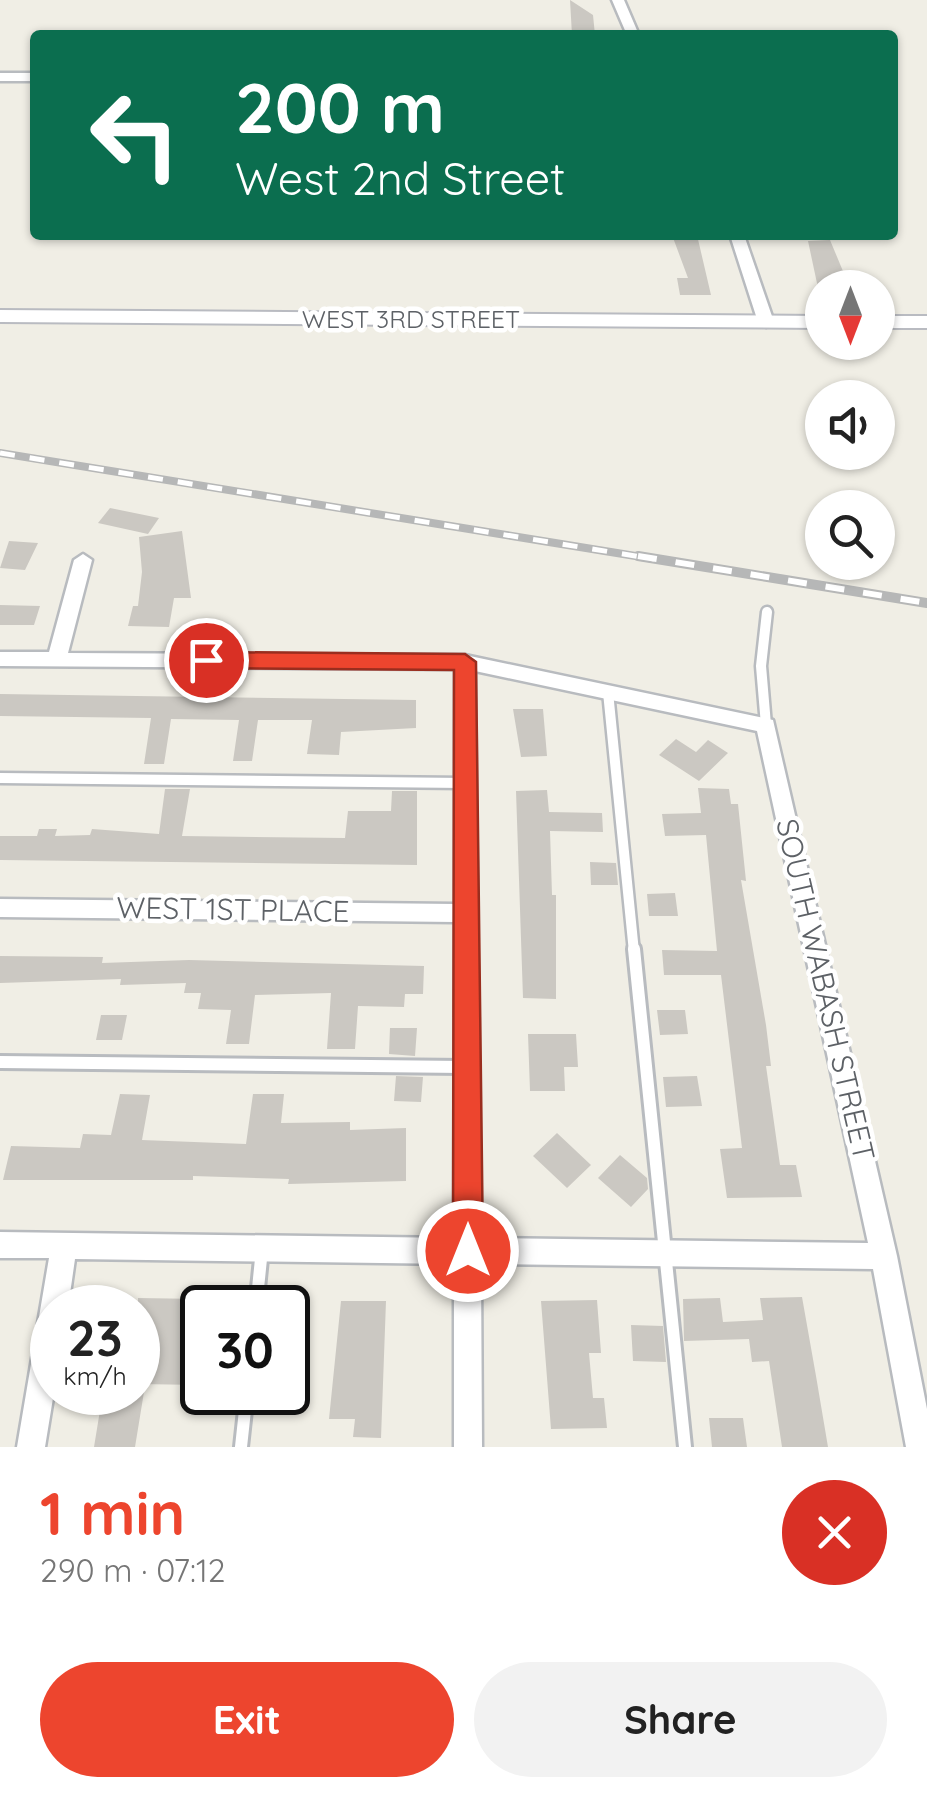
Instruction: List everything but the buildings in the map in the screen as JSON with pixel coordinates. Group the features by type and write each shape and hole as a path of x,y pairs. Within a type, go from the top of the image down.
{"street":[{"path":"618,0 630,30"},
{"path":"0,77 30,77"},
{"path":"739,240 766,322"},
{"name":"WEST 3RD STREET","path":"0,316 805,322"},
{"path":"895,322 927,322"},
{"path":"57,659 83,560"},
{"path":"0,658 465,662 766,725"},
{"path":"465,662 468,1447"},
{"name":"SOUTH WABASH STREET","path":"766,725 884,1256 920,1447"},
{"name":"WEST 1ST PLACE","path":"0,908 466,913"},
{"path":"0,1245 884,1256"},
{"path":"58,1285 64,1246"},
{"path":"31,1447 36,1415"}],"lane":[{"path":"766,725 762,666 767,612"},
{"path":"608,692 685,1447"},
{"path":"0,778 465,783"},
{"path":"0,1062 467,1067"},
{"path":"258,1285 262,1248"},
{"path":"241,1447 244,1415"}],"railway":[{"path":"0,453 654,559"},
{"path":"638,556 927,603"}],"route":[{"path":"206,660 465,662 468,1251"}]}
